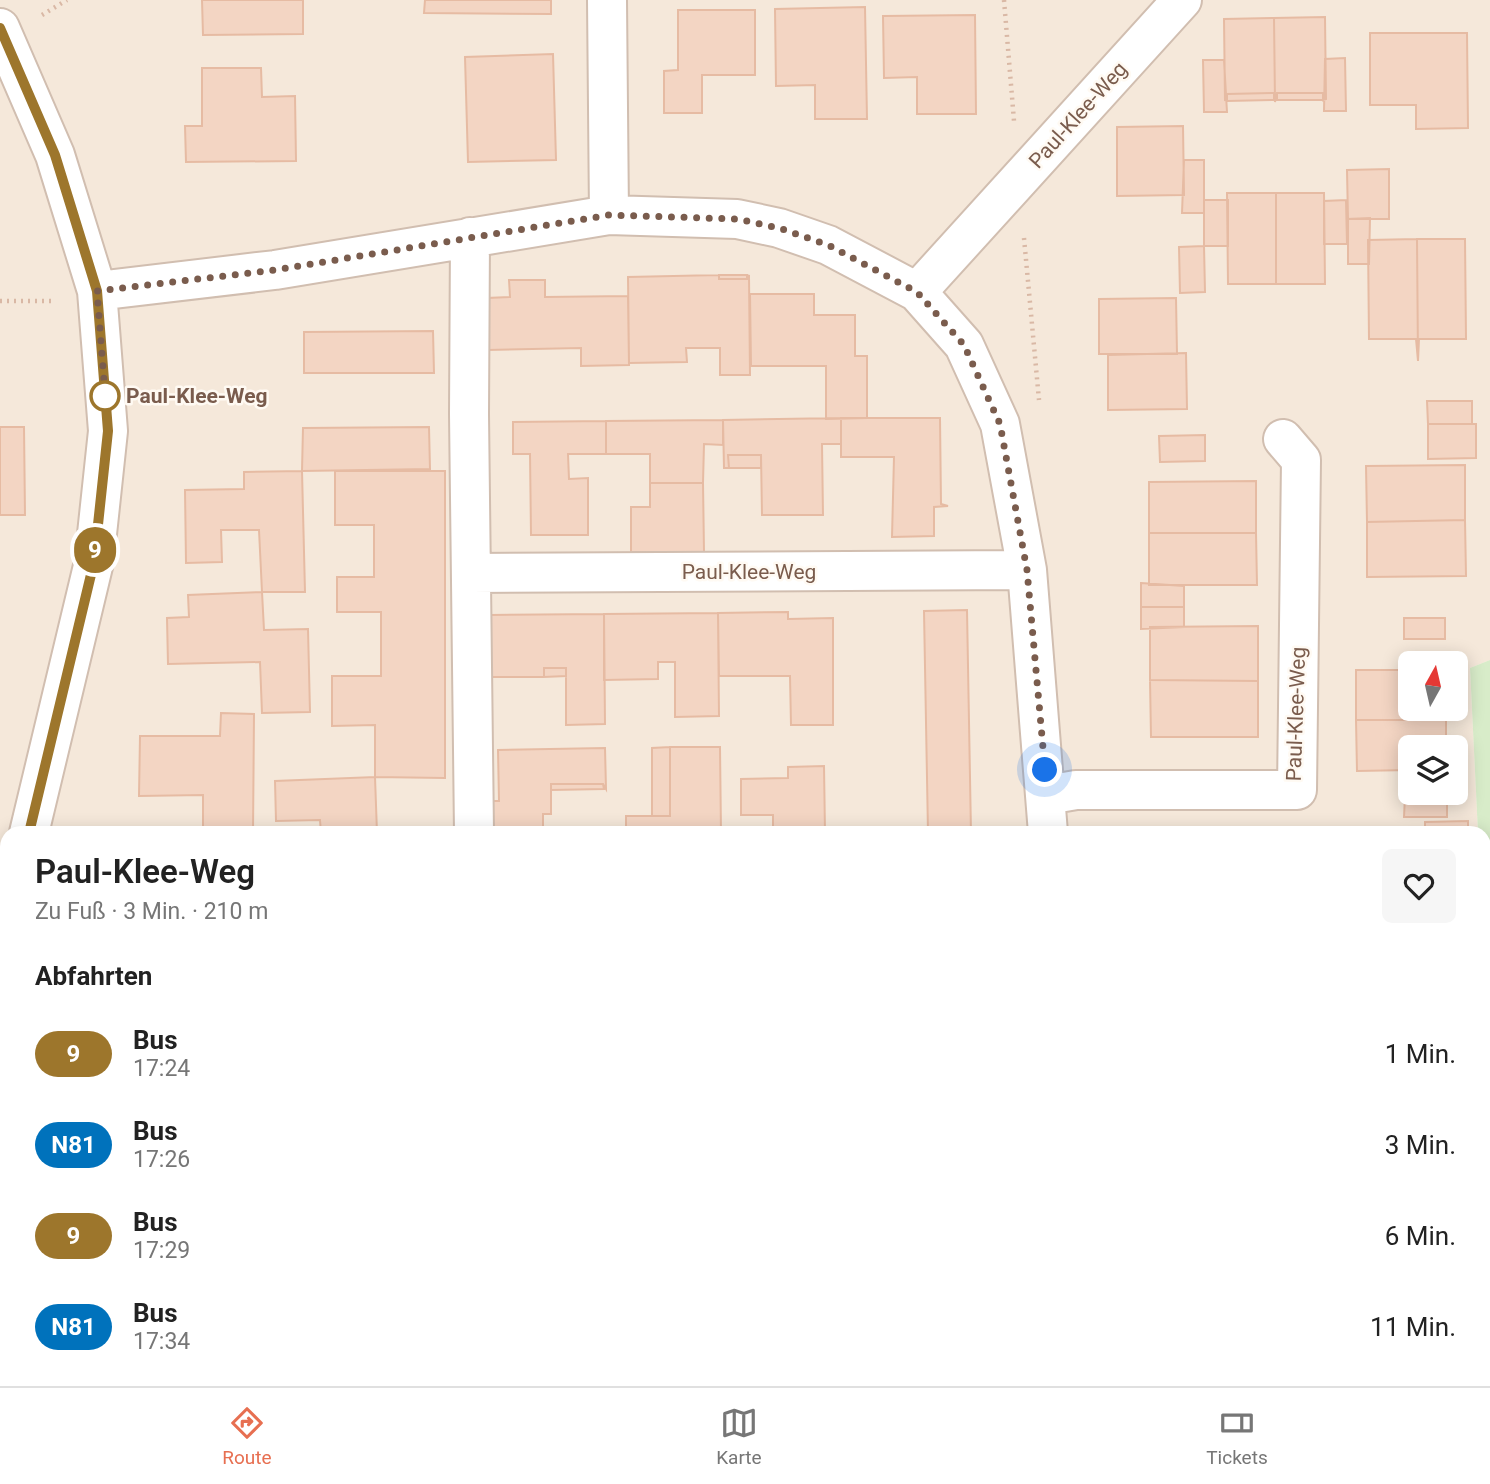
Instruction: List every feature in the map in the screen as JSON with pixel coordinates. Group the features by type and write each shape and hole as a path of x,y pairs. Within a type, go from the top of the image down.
{"street":[{"path":"607,0 609,215"},
{"name":"Paul-Klee-Weg","path":"917,292 1182,0"},
{"path":"0,28 55,155 97,298 108,431 94,562 31,826"},
{"path":"97,298 609,215 737,219 779,228 828,245 917,292 964,345 1000,424 1027,570 1048,826"},
{"path":"470,237 474,826"},
{"name":"Paul-Klee-Weg","path":"1047,795 1076,790 1297,790 1301,460 1283,439"},
{"name":"Paul-Klee-Weg","path":"471,573 1027,570"}],"path":[{"path":"0,301 97,298"}],"shaded area":[{"path":"0,0 1490,0 1490,660 1470,668 1478,826 0,826"}],"green space":[{"path":"1490,660 1490,826 1478,826 1470,668"}],"building":[{"path":"202,0 303,0 303,34 203,35"},
{"path":"425,0 551,0 551,14 424,13"},
{"path":"865,7 867,119 815,119 815,85 776,86 775,9"},
{"path":"678,10 755,10 755,75 702,75 702,113 664,113 664,71 678,70"},
{"path":"975,15 976,114 917,114 917,77 884,78 883,16"},
{"path":"1325,17 1326,99 1323,100 1323,93 1277,93 1275,102 1274,18"},
{"path":"1274,18 1275,102 1274,93 1227,94 1225,101 1224,19"},
{"path":"1370,33 1467,33 1468,128 1416,129 1416,105 1370,105"},
{"path":"553,54 556,160 468,162 465,57"},
{"path":"1345,58 1346,111 1324,111 1325,59"},
{"path":"1203,60 1224,60 1227,112 1204,112"},
{"path":"202,68 261,68 262,97 295,96 296,161 186,162 185,126 202,126"},
{"path":"1274,93 1274,100 1227,101 1227,94"},
{"path":"1277,93 1323,93 1323,100 1277,100"},
{"path":"1183,126 1184,195 1117,196 1117,127"},
{"path":"1184,160 1204,160 1204,213 1182,213"},
{"path":"1389,169 1389,219 1348,219 1347,170"},
{"path":"1227,193 1276,193 1276,284 1228,284"},
{"path":"1276,193 1324,193 1325,284 1276,284"},
{"path":"1204,200 1228,200 1228,246 1204,246"},
{"path":"1346,200 1347,244 1324,244 1324,201"},
{"path":"1370,218 1369,264 1348,264 1348,219"},
{"path":"1417,239 1465,239 1466,339 1419,339 1418,361"},
{"path":"1417,239 1418,361 1416,339 1369,339 1368,240"},
{"path":"1204,246 1205,292 1180,293 1179,247"},
{"path":"719,275 719,279 747,279 749,275 750,375 720,375 720,348 686,348 687,362 629,363 628,277"},
{"path":"719,275 747,275 747,279 719,279"},
{"path":"509,280 545,280 545,297 628,296 629,365 581,366 581,348 487,350 487,298 510,297"},
{"path":"750,294 814,294 814,315 855,315 855,356 867,356 867,418 826,419 826,366 751,366"},
{"path":"1176,298 1177,354 1099,354 1099,299"},
{"path":"433,331 434,373 304,373 304,332"},
{"path":"1186,353 1187,409 1108,410 1108,355"},
{"path":"1427,401 1472,401 1472,424 1428,424"},
{"path":"841,418 841,444 822,444 823,515 762,515 761,455 728,455 729,468 724,468 723,420"},
{"path":"841,418 940,418 941,504 948,506 934,507 934,536 892,537 894,457 841,457"},
{"path":"723,420 723,445 704,444 703,483 650,483 650,454 606,454 606,421"},
{"path":"606,421 606,454 568,454 569,479 588,478 588,535 531,535 530,454 513,454 513,422"},
{"path":"1428,424 1476,424 1476,458 1428,459"},
{"path":"0,427 24,427 25,515 0,515"},
{"path":"429,427 430,469 302,471 303,428"},
{"path":"1205,435 1205,461 1160,462 1159,436"},
{"path":"728,455 761,455 761,468 729,468"},
{"path":"1465,465 1465,520 1367,522 1366,466"},
{"path":"302,471 305,592 262,592 259,530 221,530 222,562 186,563 185,490 244,489 244,472"},
{"path":"335,471 445,471 445,778 375,777 375,725 332,726 332,676 381,676 381,612 337,612 337,577 374,577 374,525 335,525"},
{"path":"1256,481 1256,533 1149,533 1149,482"},
{"path":"650,483 703,483 704,552 631,552 631,507 650,507"},
{"path":"1465,520 1466,576 1367,577 1367,522"},
{"path":"1149,533 1256,533 1257,585 1149,585"},
{"path":"1141,583 1184,586 1184,607 1141,607"},
{"path":"262,592 264,630 308,629 310,712 262,713 260,662 168,664 167,618 189,617 188,595"},
{"path":"1141,607 1184,607 1184,627 1141,629"},
{"path":"967,610 971,826 928,826 924,611"},
{"path":"788,612 788,619 833,618 833,725 791,725 790,676 719,676 718,613"},
{"path":"718,613 719,716 675,717 675,662 658,662 658,679 604,680 604,614"},
{"path":"604,614 605,724 566,725 566,668 544,668 544,677 490,677 490,615"},
{"path":"1404,618 1445,618 1445,639 1404,639"},
{"path":"1258,626 1258,681 1150,680 1150,627"},
{"path":"544,668 566,668 566,676 544,677"},
{"path":"1356,670 1398,670 1398,720 1356,720"},
{"path":"1150,680 1258,681 1258,737 1151,737"},
{"path":"221,713 254,714 253,826 203,826 203,795 139,796 140,736 220,736"},
{"path":"1356,720 1446,721 1446,735 1398,735 1398,770 1357,771"},
{"path":"670,747 670,816 652,816 652,748"},
{"path":"670,747 720,747 721,826 626,826 626,816 670,816"},
{"path":"605,748 606,789 603,784 551,784 551,814 543,814 543,826 493,826 493,801 499,801 498,750"},
{"path":"824,766 825,826 773,826 773,815 741,815 741,779 788,778 788,767"},
{"path":"375,777 377,826 320,826 320,820 276,821 275,781"},
{"path":"551,784 603,784 604,789 551,790"},
{"path":"1405,805 1447,805 1447,817 1404,817"},
{"path":"1468,821 1468,826 1425,826 1425,822"}],"bus line":[{"name":"9","path":"0,28 55,155 97,291 108,431 94,562 31,826"}],"place":[{"name":"Paul-Klee-Weg","path":"105,396"}],"route":[{"path":"105,396 106,406 97,291 275,270 609,215 737,219 779,228 828,245 917,292 964,345 1000,424 1027,570 1045,770"}]}
